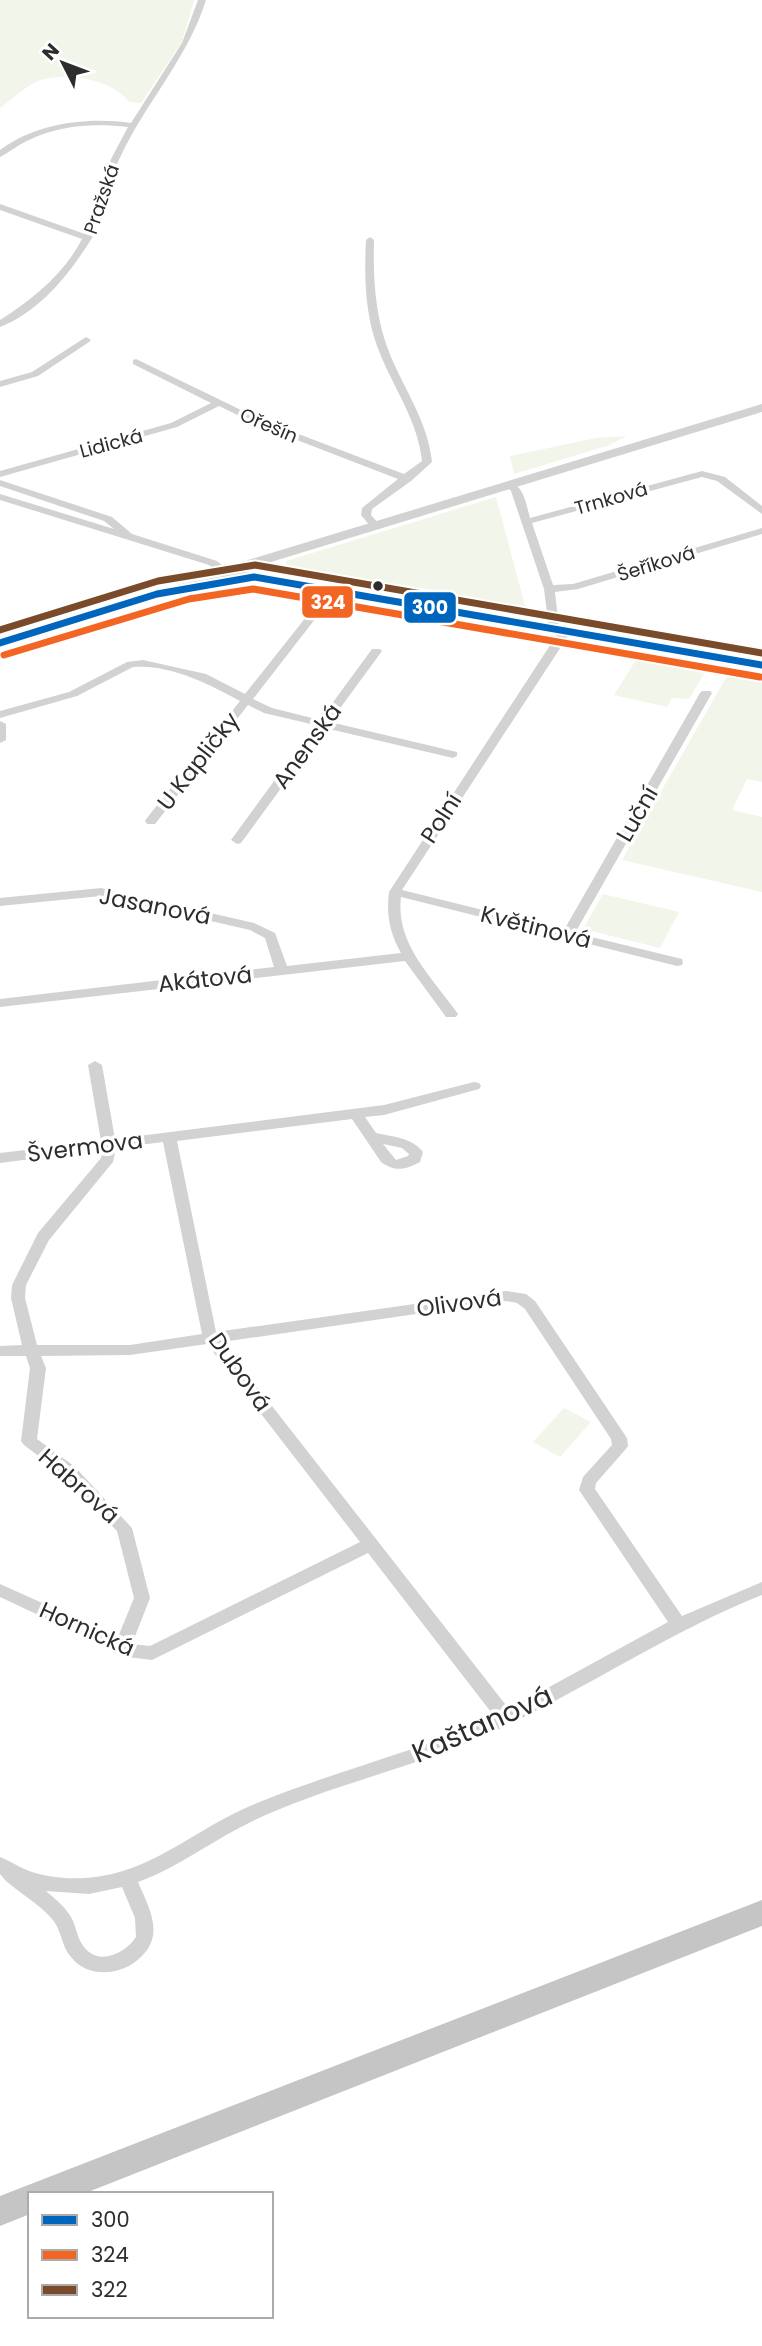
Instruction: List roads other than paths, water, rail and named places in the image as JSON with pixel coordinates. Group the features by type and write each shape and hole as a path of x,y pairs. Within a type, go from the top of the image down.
{"main road":[{"path":"49,2192 762,1913"},
{"path":"0,2211 28,2200"}],"street":[{"name":"Pražská","path":"0,324 54,286 88,239 115,159 194,29 202,0"},
{"path":"0,154 22,140 57,129 101,122 135,126"},
{"path":"0,207 88,239"},
{"path":"370,240 369,293 374,324 386,357 409,404 427,456 427,464 367,508 366,515 375,525"},
{"path":"0,384 35,374 86,340"},
{"name":"Ořešín","path":"136,362 218,403 313,444 407,479"},
{"name":"Lidická","path":"0,474 171,426 218,403"},
{"path":"232,578 253,563 762,408"},
{"name":"Trnková","path":"526,522 696,475 721,479 762,511"},
{"path":"0,483 113,522 127,536"},
{"path":"510,485 516,490 549,589 559,629"},
{"path":"0,497 217,564 232,578"},
{"name":"Šeříková","path":"549,589 574,587 762,531"},
{"path":"0,643 186,587 232,578 281,579 762,665"},
{"name":"U Kapličky","path":"151,821 314,614"},
{"name":"Polní","path":"395,892 559,629"},
{"name":"Anenská","path":"237,841 376,651"},
{"name":"U Kapličky","path":"0,715 73,694 137,663 202,676 268,710 453,754"},
{"name":"Luční","path":"568,934 706,693"},
{"path":"0,724 0,740"},
{"name":"Jasanová","path":"0,902 101,892 254,927 271,936 282,971"},
{"path":"395,892 395,921 410,956 451,1014"},
{"name":"Květinová","path":"395,892 677,962"},
{"name":"Akátová","path":"0,1003 410,956"},
{"path":"95,1065 109,1144"},
{"path":"169,1137 397,1107 474,1086"},
{"path":"355,1113 371,1137"},
{"name":"Švermova","path":"0,1158 169,1137"},
{"name":"Dubová","path":"169,1137 210,1338 506,1718"},
{"name":"Habrová","path":"109,1144 105,1164 43,1237 20,1280 18,1298 37,1368 29,1441 68,1470 124,1528 142,1598 122,1647"},
{"name":"Olivová","path":"0,1351 119,1351 506,1296 526,1300 620,1440 618,1448 589,1481 587,1490 679,1625"},
{"name":"Hornická","path":"0,1590 134,1652 152,1653 369,1545"},
{"name":"Kaštanová","path":"0,1866 34,1881 58,1885 100,1885 127,1878 267,1807 468,1735 506,1718 723,1602 762,1588"},
{"path":"0,1866 62,1917 77,1952 89,1961 104,1965 127,1959 145,1938 144,1918 127,1878"}]}
